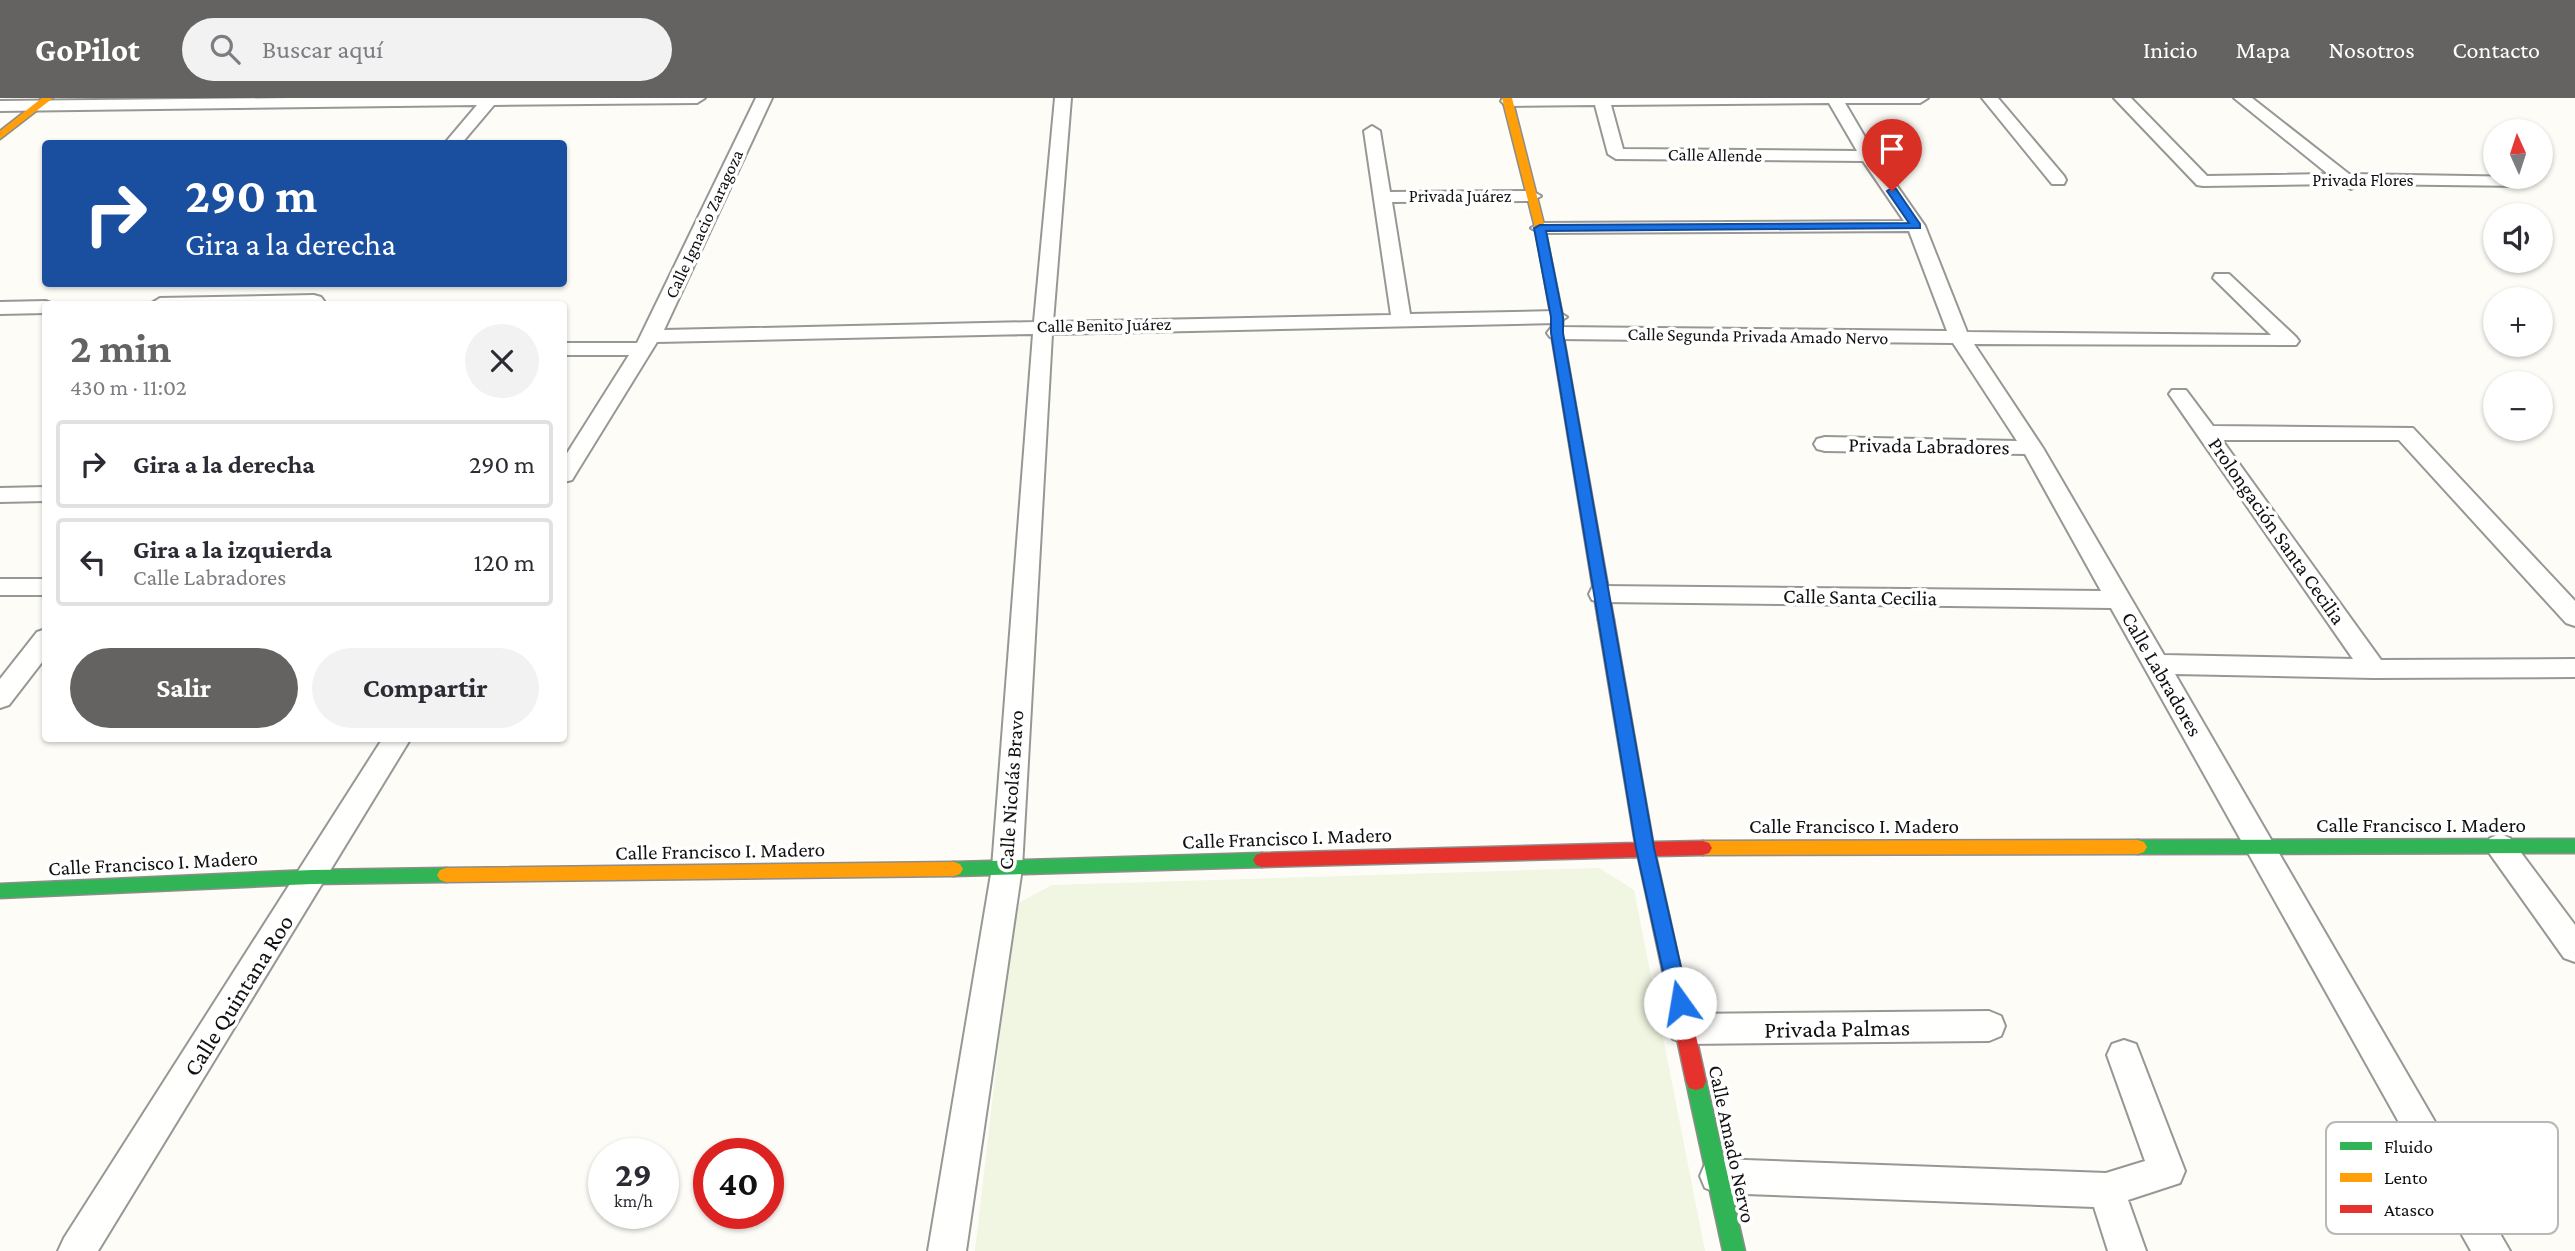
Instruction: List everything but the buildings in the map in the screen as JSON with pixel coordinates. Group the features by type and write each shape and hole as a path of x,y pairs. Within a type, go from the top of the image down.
{"street":[{"path":"0,106 43,102 697,98"},
{"name":"Calle Ignacio Zaragoza","path":"647,342 764,98"},
{"name":"Calle Nicolás Bravo","path":"947,1251 1007,869 1043,326 1063,98"},
{"name":"Calle Labradores","path":"1834,98 1867,156 1916,226 1960,338 2032,448 2418,1122"},
{"path":"1508,99 1602,102 1920,98"},
{"path":"1990,98 2057,180"},
{"path":"2122,98 2203,181"},
{"path":"2242,98 2369,198"},
{"path":"455,140 491,99"},
{"name":"Calle Amado Nervo","path":"1508,99 1540,228 1645,848 1734,1251"},
{"path":"0,136 43,102"},
{"name":"Calle Allende","path":"1602,102 1616,154 1867,156"},
{"path":"1372,131 1385,197"},
{"name":"Privada Flores","path":"2203,181 2483,181"},
{"name":"Privada Juárez","path":"1401,318 1385,197 1532,196"},
{"path":"1540,228 1916,226"},
{"path":"1960,338 2289,341 2222,278"},
{"path":"315,301 327,287"},
{"path":"0,308 42,307"},
{"name":"Calle Benito Juárez","path":"567,349 647,342 1043,326 1401,318 1557,325"},
{"name":"Calle Segunda Privada Amado Nervo","path":"1557,325 1960,338"},
{"path":"567,470 647,342"},
{"name":"Prolongación Santa Cecilia","path":"2179,394 2374,669"},
{"path":"2207,433 2405,433 2575,617"},
{"name":"Privada Labradores","path":"1825,444 2032,448"},
{"path":"0,495 42,494"},
{"path":"0,587 42,587"},
{"name":"Calle Santa Cecilia","path":"1601,594 2119,600"},
{"path":"0,698 42,643"},
{"path":"2156,664 2374,669 2575,668"},
{"name":"Calle Quintana Roo","path":"77,1251 396,742"},
{"path":"2500,846 2575,949"},
{"name":"Calle Francisco I. Madero","path":"0,891 312,877 1007,869 1645,848 2575,846"},
{"name":"Privada Palmas","path":"1685,1029 1989,1026"},
{"path":"1718,1176 2106,1190 2167,1171 2124,1055"},
{"path":"2106,1190 2127,1251"},
{"name":"Calle Labradores","path":"2481,1234 2491,1251"}],"green space":[{"path":"1599,868 1634,890 1705,1251 975,1251 1015,905 1052,885"}],"traffic: fast":[{"path":"2138,847 2575,846"},
{"path":"954,869 1262,860"},
{"path":"0,891 312,877 446,875"},
{"path":"1696,1081 1734,1251"}],"traffic: slow":[{"path":"0,136 48,98"},
{"path":"1507,98 1540,228 1557,317 1557,333 1606,620"},
{"path":"1703,848 2138,847"},
{"path":"446,875 954,869"}],"traffic: jam":[{"path":"1606,620 1645,848 1696,1081"},
{"path":"1262,860 1703,848"}],"route":[{"path":"1680,1003 1645,848 1540,228 1916,226 1892,191"}]}
